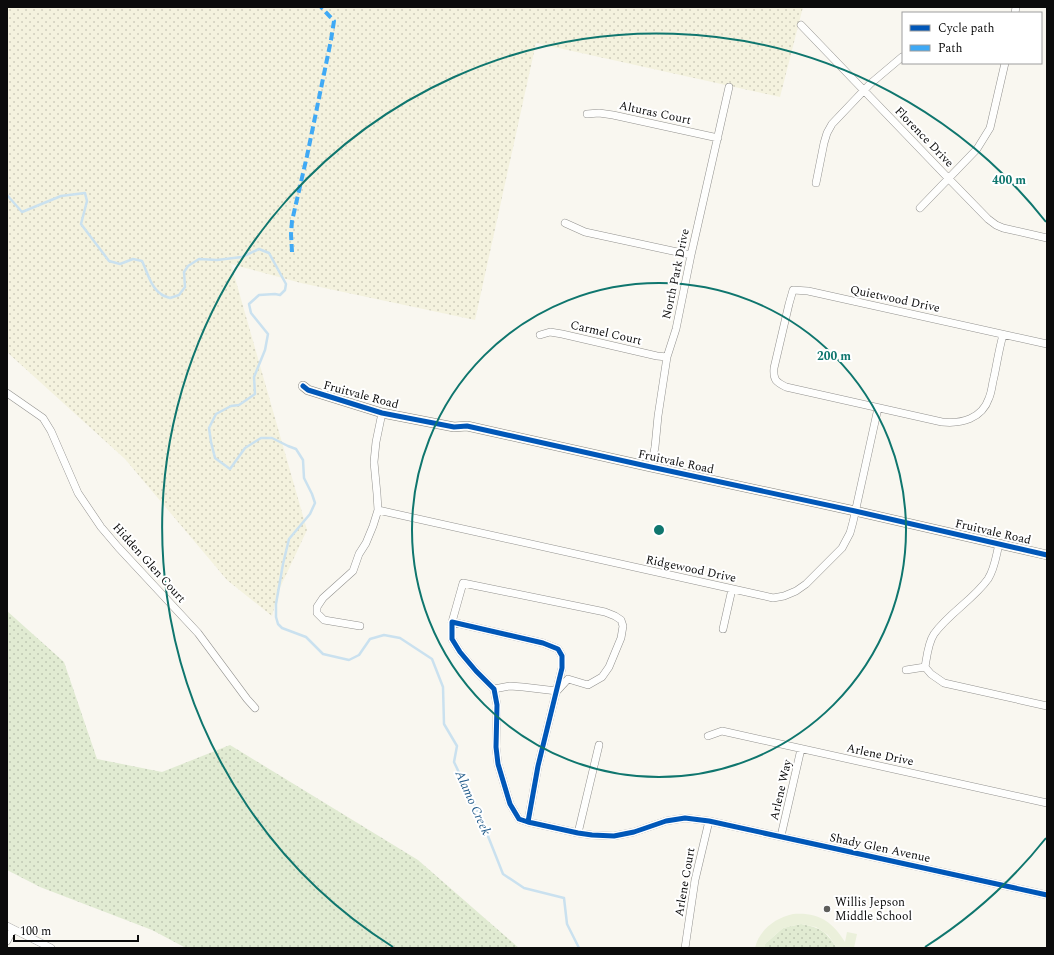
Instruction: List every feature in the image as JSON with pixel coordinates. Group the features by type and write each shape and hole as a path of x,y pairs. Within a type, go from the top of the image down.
{"street":[{"name":"Florence Drive","path":"801,25 988,219 1003,228 1047,238"},
{"path":"816,183 824,143 832,124 864,91 902,57"},
{"path":"920,208 977,149 990,128 1005,64"},
{"name":"North Park Drive","path":"651,467 667,357 676,329 729,87"},
{"name":"Alturas Court","path":"587,114 599,113 613,115 718,138"},
{"path":"565,223 585,232 691,255"},
{"name":"Quietwood Drive","path":"793,290 808,291 1003,335 989,398 983,409 975,417 964,421 949,423 878,408 786,387 775,380 774,368 793,290"},
{"name":"Carmel Court","path":"540,335 550,332 562,334 667,357"},
{"path":"1003,335 1047,344"},
{"name":"Fruitvale Road","path":"304,386 308,390 382,413 454,427 467,426 855,511 1047,555"},
{"name":"Hidden Glen Court","path":"7,392 43,418 51,431 78,493 101,527 198,633 255,708"},
{"name":"Ridgewood Drive","path":"378,510 773,598 784,596 796,592 806,584 842,548 850,533 878,408"},
{"path":"360,626 324,620 317,613 317,607 323,598 353,571 359,554 366,543 373,526 378,510 374,462 376,442 382,413"},
{"path":"999,544 994,565 988,578 980,588 947,619 934,635 927,653 925,667 931,674 944,683 1047,706"},
{"path":"452,622 543,643 558,649 562,656 562,668 538,766 528,822 519,819 510,804 498,764 496,747 497,705 494,690 460,652 452,639 452,622 463,583 605,612 621,620 623,626 621,638 609,667 602,677 588,685 568,679 557,691"},
{"path":"723,629 732,589"},
{"path":"906,670 925,667"},
{"path":"494,690 510,686 557,691"},
{"name":"Arlene Drive","path":"708,736 722,731 1047,802"},
{"path":"578,832 599,745"},
{"name":"Arlene Way","path":"781,836 801,749"},
{"name":"Shady Glen Avenue","path":"528,822 592,835 614,836 634,832 666,821 685,818 709,821 1047,895"},
{"name":"Arlene Court","path":"685,948 695,880 709,821"},
{"path":"7,941 10,927 51,948"}],"shaded area":[{"path":"7,7 803,7 780,97 536,43 475,320 301,283 231,264 307,530 278,592 272,616 227,580 125,459 7,352"}],"green space":[{"path":"7,611 64,662 97,759 162,772 230,745 418,860 519,948 186,948 152,930 40,887 7,870"},
{"path":"793,914 817,916 824,919 835,928 845,942 847,932 857,934 854,948 837,948 828,935 816,927 801,924 783,928 765,944 765,948 755,948 764,930 780,918"},
{"path":"801,924 814,927 822,931 837,948 765,948 765,944 783,928"}],"waterway":[{"name":"Alamo Creek","path":"7,195 22,212 61,196 85,193 87,201 81,224 109,261 120,264 133,259 142,261 155,288 162,295 170,298 179,295 185,287 184,272 188,266 199,259 217,260 242,257 259,249 269,253 286,284 285,290 280,295 259,295 249,304 251,313 268,334 265,350 254,377 255,394 239,405 231,406 216,414 209,428 215,458 230,469 245,448 261,438 272,438 296,449 303,460 304,478 315,503 310,514 289,539 276,604 276,617 278,624 282,628 306,637 323,654 349,660 359,655 370,639 384,635 400,638 432,659 443,687 444,724 457,746 454,762 482,821 503,874 524,888 564,898 567,924 579,948"}],"marked path":[{"path":"292,252 292,221 307,156 334,21 321,7"}],"cycle path":[{"path":"303,386 308,390 382,413 454,427 467,426 855,511 1047,555"},
{"path":"528,822 538,766 562,668 562,656 558,649 543,643 452,622 452,639 460,652 494,689 497,705 496,747 498,764 510,804 519,819 528,822 578,833 614,836 634,832 666,821 685,818 709,821 1047,895"}],"place":[{"name":"Willis Jepson Middle School","path":"827,909"}]}
